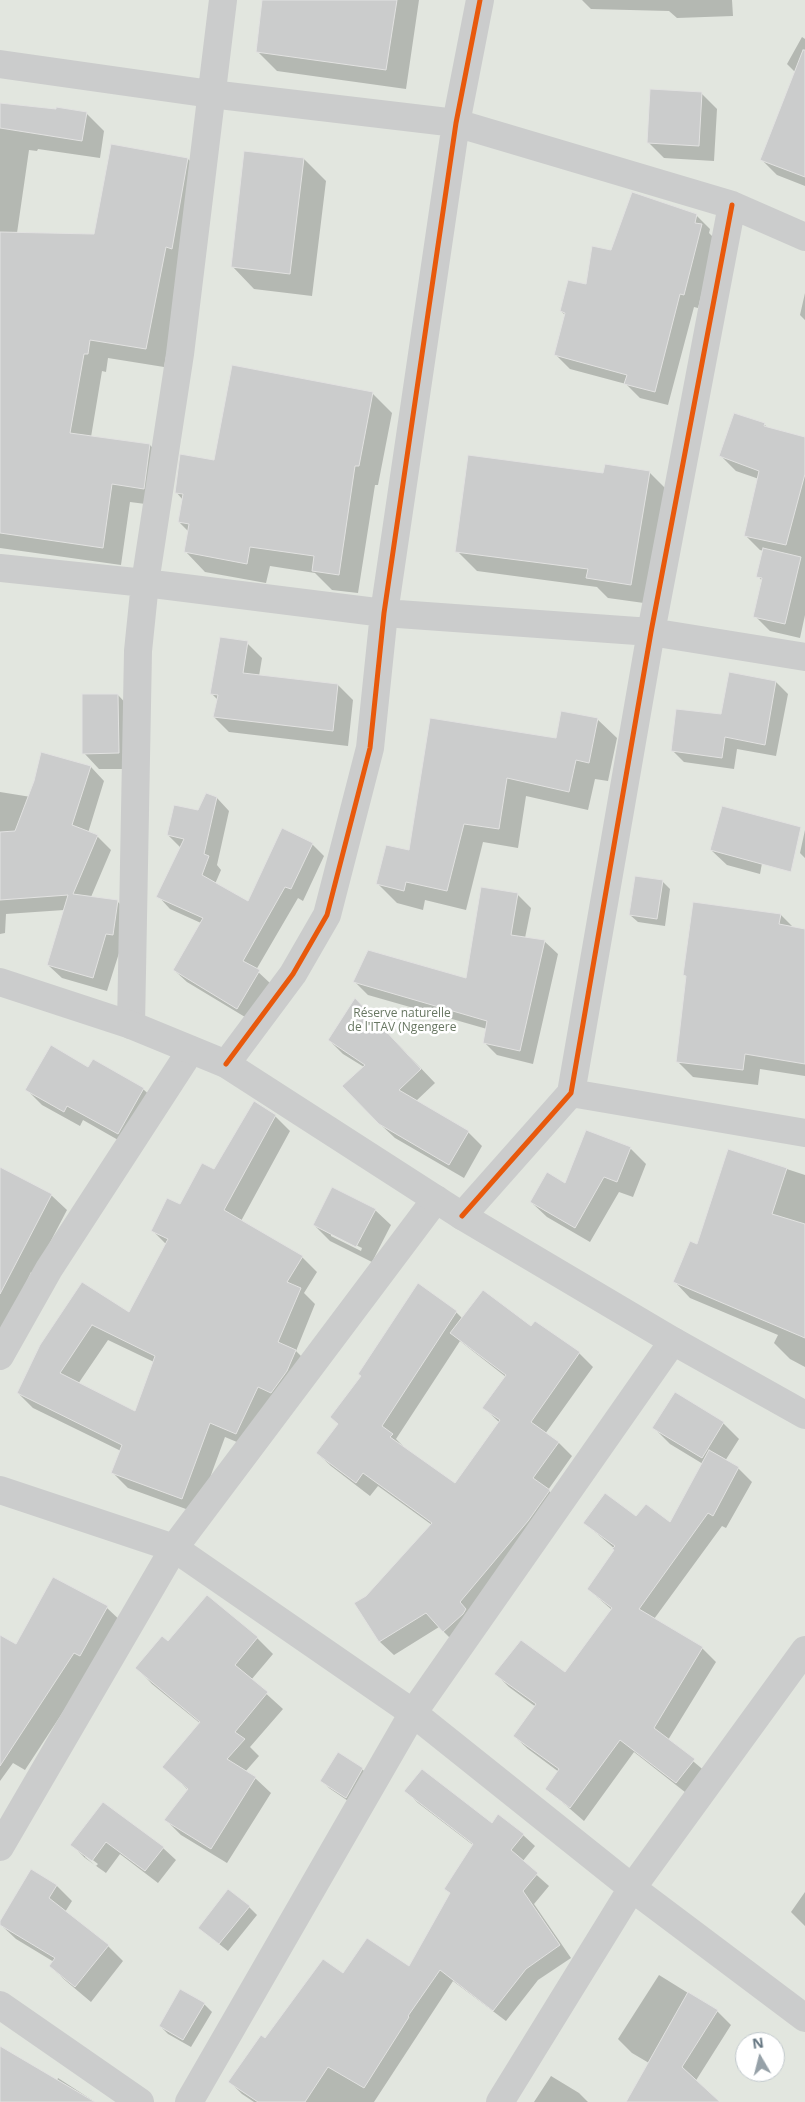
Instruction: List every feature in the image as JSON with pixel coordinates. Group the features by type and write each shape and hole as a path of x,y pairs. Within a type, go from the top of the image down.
{"street":[{"path":"131,1025 138,651 145,583 180,354 223,0"},
{"path":"226,1064 292,974 327,915 370,748 384,613 456,123 480,0"},
{"path":"0,64 211,94 456,123 732,205 805,237"},
{"path":"462,1216 572,1093 651,632 732,205"},
{"path":"0,568 145,583 384,613 651,632 805,657"},
{"path":"0,982 131,1025 226,1064 462,1216 673,1341 805,1415"},
{"path":"0,1356 49,1269 191,1050"},
{"path":"572,1093 805,1133"},
{"path":"0,1847 174,1548 436,1199"},
{"path":"189,2102 413,1713 673,1341"},
{"path":"0,1490 174,1548 413,1713 632,1888 805,2018"},
{"path":"500,2102 632,1888 805,1650"},
{"path":"0,2005 140,2102"}],"green space":[{"name":"Réserve naturelle de l'ITAV (Ngengere","path":"0,0 805,0 805,2102 0,2102"}],"building":[{"path":"262,0 397,0 386,70 256,52"},
{"path":"803,50 805,50 805,177 760,160"},
{"path":"650,89 702,92 699,146 647,143"},
{"path":"0,103 56,109 56,107 87,112 82,141 0,128"},
{"path":"111,144 188,158 172,249 166,247 146,349 90,340 88,354 84,354 70,433 150,444 144,489 112,484 103,548 0,533 0,232 94,234"},
{"path":"244,151 304,158 290,274 231,267"},
{"path":"632,192 697,214 695,223 702,224 684,295 680,294 655,392 624,384 627,375 554,355 565,313 560,311 568,280 586,284 592,246 611,250"},
{"path":"232,365 373,392 359,466 355,466 339,575 312,571 314,556 250,547 247,564 184,552 189,524 178,522 183,494 175,493 180,454 214,460"},
{"path":"734,413 765,423 764,426 805,437 805,474 786,545 744,536 759,471 719,456"},
{"path":"468,455 603,473 605,464 650,471 631,585 586,578 588,569 455,552"},
{"path":"763,548 801,557 785,624 753,617 762,578 756,577"},
{"path":"220,637 248,641 243,673 338,684 333,731 213,717 218,695 210,694"},
{"path":"729,672 776,681 765,745 725,737 722,758 671,751 676,709 721,714"},
{"path":"82,694 118,694 119,753 82,754"},
{"path":"561,711 598,718 589,763 576,760 569,792 507,778 499,829 464,824 447,891 406,882 404,891 376,884 386,845 409,850 430,718 556,738"},
{"path":"41,752 91,766 72,825 98,835 73,894 118,900 113,935 106,934 93,978 47,965 68,895 0,900 0,832 15,831 34,781"},
{"path":"206,793 217,797 204,854 209,856 202,875 248,901 282,828 313,843 291,889 285,887 243,961 260,970 237,1009 173,970 203,918 156,897 184,839 167,835 174,805 198,810"},
{"path":"722,806 801,827 791,872 710,850"},
{"path":"635,876 663,880 657,919 629,915"},
{"path":"481,887 518,893 511,935 545,940 520,1051 483,1043 487,1021 353,982 368,950 466,978"},
{"path":"693,902 781,914 779,924 805,929 805,1064 745,1054 743,1070 676,1062 686,976 683,975"},
{"path":"355,998 421,1069 399,1090 469,1131 449,1165 379,1124 342,1086 365,1065 328,1040"},
{"path":"51,1045 88,1067 93,1059 144,1088 118,1134 67,1106 64,1112 25,1090"},
{"path":"254,1101 276,1115 224,1210 303,1256 287,1282 301,1288 278,1342 296,1350 287,1371 271,1393 258,1387 236,1434 210,1423 182,1499 111,1473 122,1445 17,1393 40,1345 82,1282 129,1312 168,1239 151,1231 167,1198 180,1204 202,1163 214,1169","holes":["92,1325 155,1356 135,1411 60,1373"]},
{"path":"586,1130 631,1147 617,1182 604,1177 575,1228 530,1202 547,1172 565,1183"},
{"path":"728,1149 787,1168 772,1214 805,1224 805,1338 673,1282 690,1241 697,1244"},
{"path":"0,1167 52,1194 0,1294"},
{"path":"332,1187 376,1209 356,1247 313,1225"},
{"path":"418,1283 457,1311 382,1426 393,1434 390,1437 455,1483 500,1420 482,1408 506,1375 450,1333 483,1290 531,1326 535,1321 580,1352 531,1422 559,1442 533,1478 550,1490 528,1521 460,1602 466,1609 463,1614 443,1632 426,1613 379,1642 354,1603 366,1596 432,1523 363,1473 356,1483 316,1453 338,1424 330,1417 361,1376 358,1374"},
{"path":"675,1392 724,1422 702,1458 652,1428"},
{"path":"709,1450 739,1467 713,1516 708,1513 639,1609 703,1647 654,1728 695,1759 676,1783 620,1740 570,1808 545,1789 559,1769 513,1736 536,1704 494,1674 521,1640 565,1672 612,1608 587,1589 615,1546 583,1523 605,1493 636,1516 646,1504 670,1522"},
{"path":"53,1577 108,1606 80,1656 74,1653 0,1766 0,1635 16,1644"},
{"path":"207,1595 258,1637 235,1665 268,1692 235,1732 245,1739 227,1759 256,1777 211,1849 164,1820 188,1789 162,1767 200,1722 135,1668 162,1636 168,1641"},
{"path":"338,1752 363,1768 346,1798 320,1781"},
{"path":"422,1769 492,1823 498,1814 524,1834 511,1850 538,1873 523,1891 560,1945 526,1969 493,2011 440,1970 408,2016 364,2088 328,2067 305,2102 258,2102 228,2082 261,2035 265,2038 323,1959 343,1973 367,1938 409,1966 450,1893 444,1889 473,1844 404,1791"},
{"path":"103,1802 164,1847 145,1871 106,1842 92,1861 70,1845"},
{"path":"31,1869 57,1885 49,1898 109,1945 75,1987 49,1966 55,1958 0,1925 0,1921"},
{"path":"228,1889 250,1906 219,1944 198,1928"},
{"path":"180,1989 205,2003 183,2040 159,2026"},
{"path":"688,1992 718,2010 682,2067 720,2102 626,2102"},
{"path":"0,2046 95,2102 0,2102"}],"cycle path":[{"path":"226,1064 293,974 327,915 370,748 384,613 456,123 480,0"},
{"path":"462,1216 571,1093 651,632 732,205"}]}
